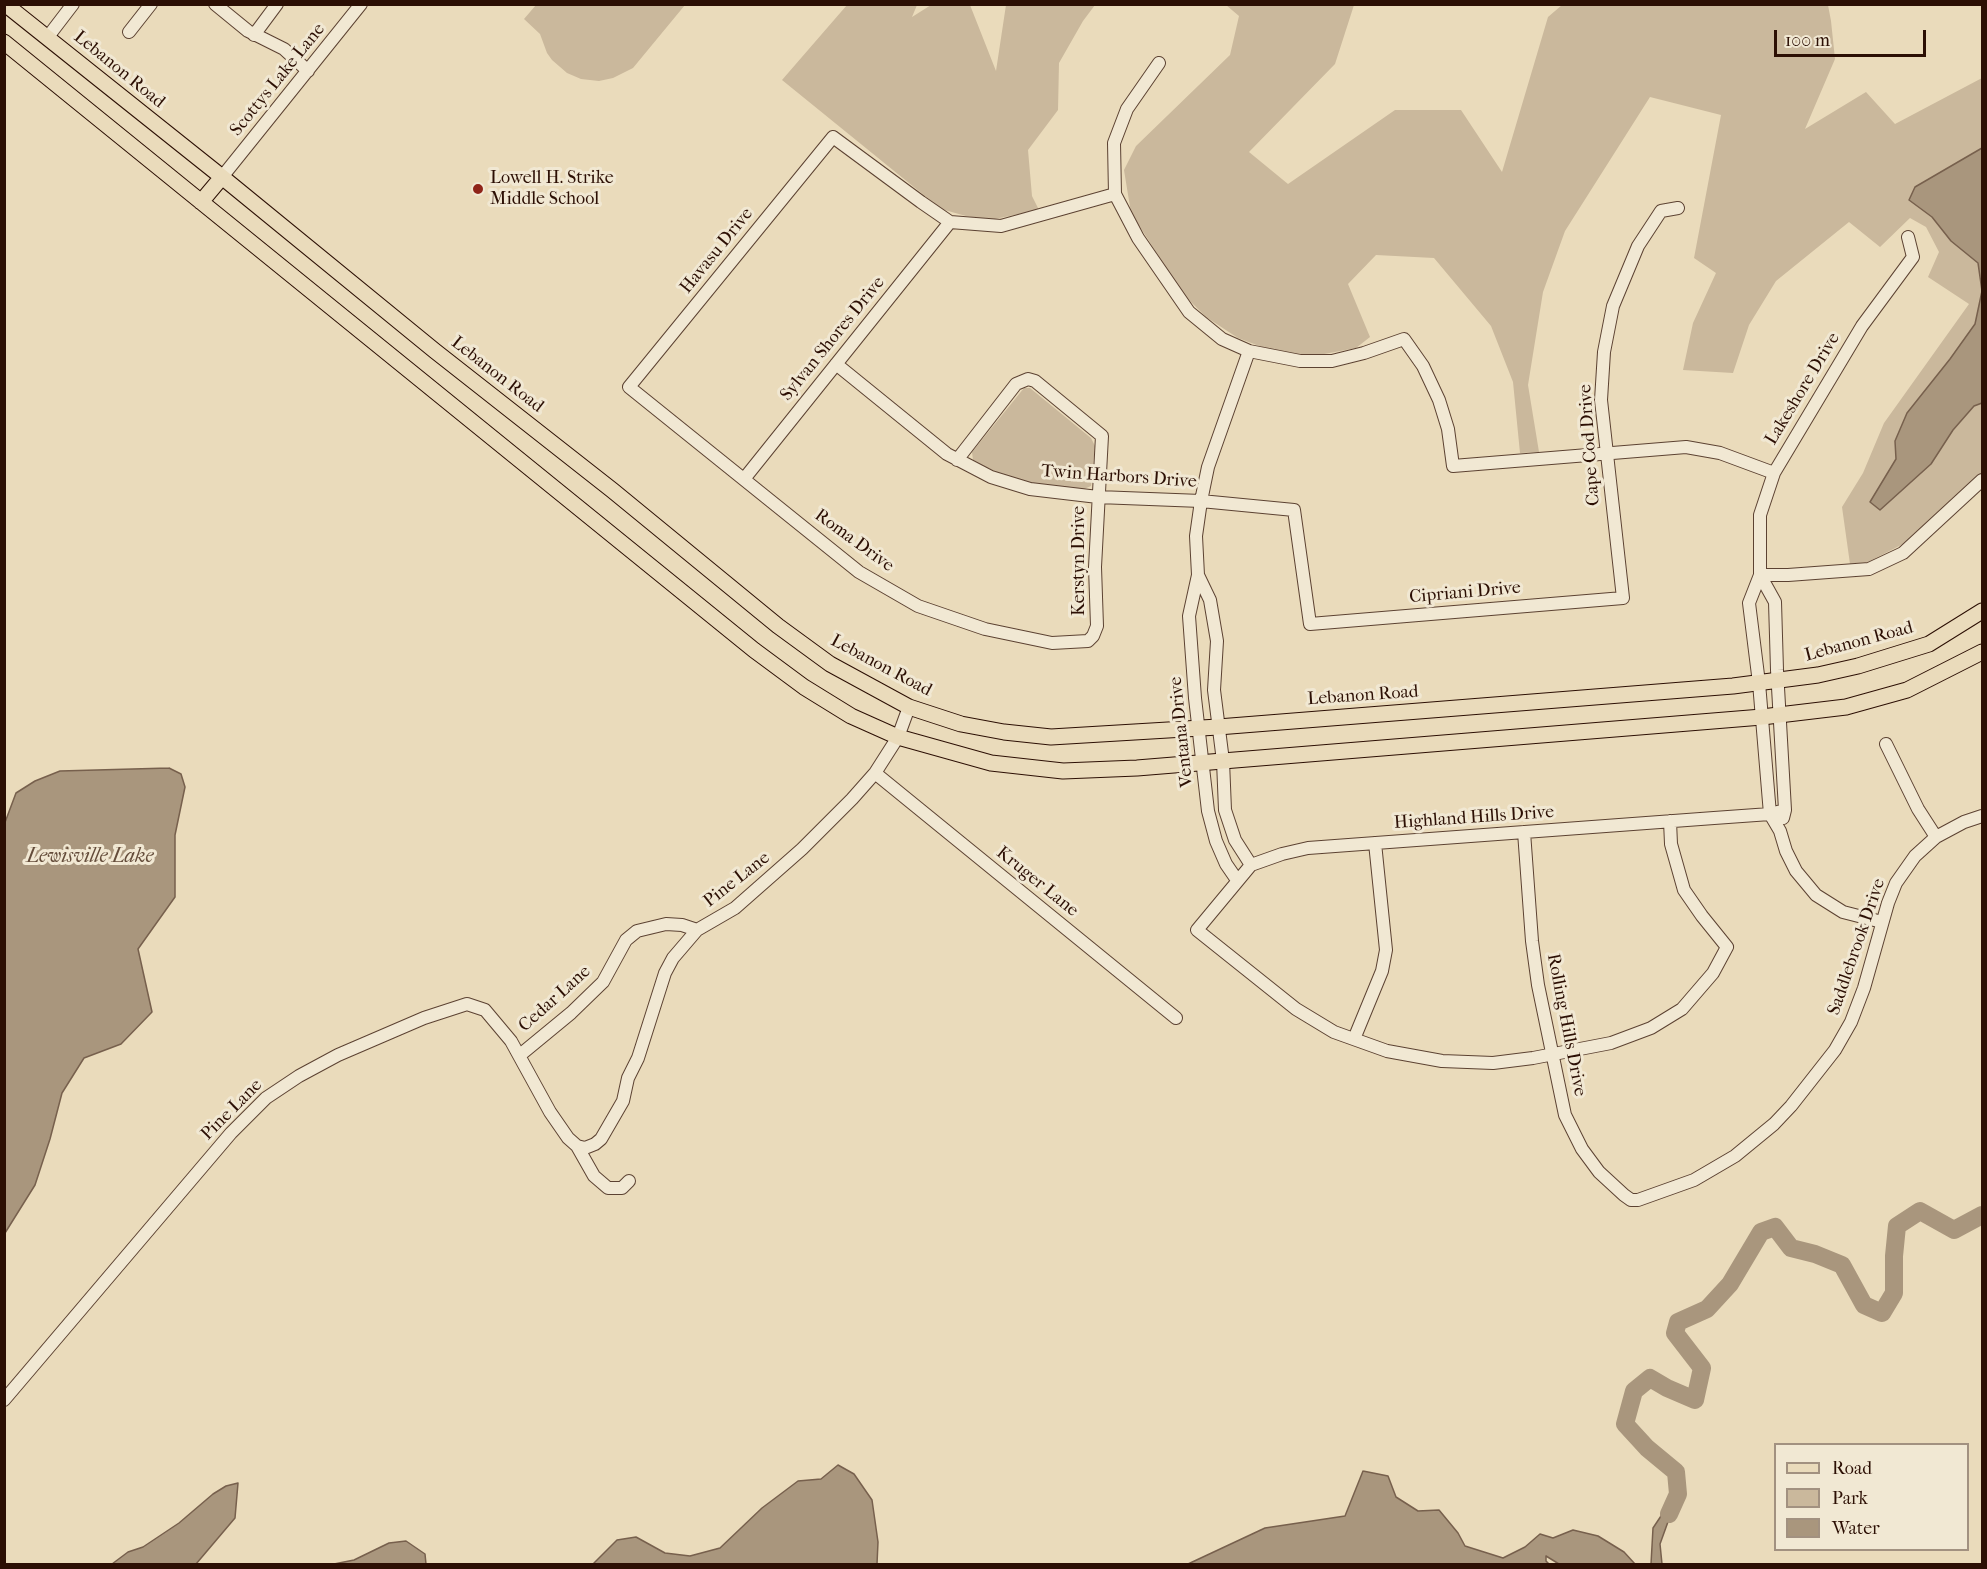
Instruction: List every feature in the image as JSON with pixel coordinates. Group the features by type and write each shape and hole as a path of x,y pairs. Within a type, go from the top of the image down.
{"main road":[{"name":"Lebanon Road","path":"5,4 435,351 612,490 778,626 830,664 909,707 961,724 1051,737 1218,727 1778,681 1858,666 1929,644 1983,610"},
{"path":"4,42 754,650 804,687 851,716 898,737 991,763 1063,771 1137,768 1780,716 1846,707 1906,690 1983,652"},
{"path":"201,202 222,177"}],"street":[{"path":"47,38 73,4"},
{"path":"129,32 151,4"},
{"path":"215,4 254,34 284,49 308,71"},
{"path":"254,34 278,4"},
{"name":"Scottys Lake Lane","path":"222,177 361,4"},
{"path":"1159,63 1127,109 1114,143 1115,194 1138,238 1189,312 1222,339 1250,351 1299,361 1332,360 1364,353 1404,339 1423,366 1439,400 1448,429 1453,466 1686,447 1720,453 1774,473"},
{"name":"Havasu Drive","path":"629,387 833,137 950,222"},
{"path":"950,222 1001,226 1115,194"},
{"name":"Cape Cod Drive","path":"1623,598 1601,400 1604,352 1612,306 1638,246 1661,211 1678,208"},
{"name":"Sylvan Shores Drive","path":"744,478 950,222"},
{"name":"Lakeshore Drive","path":"1882,922 1843,912 1816,895 1796,871 1786,851 1780,831 1770,814 1759,683 1749,603 1760,575 1760,515 1774,473 1862,326 1913,257 1908,237"},
{"name":"Ventana Drive","path":"1238,880 1226,864 1216,841 1209,811 1198,728 1189,615 1198,575 1196,536 1208,467 1250,351"},
{"name":"Twin Harbors Drive","path":"836,364 957,460 991,477 1030,489 1098,497 1201,501 1294,510 1310,624"},
{"name":"Kerstyn Drive","path":"957,460 1017,384 1028,379 1035,381 1102,436 1095,567 1097,626 1093,636"},
{"name":"Roma Drive","path":"629,387 860,572 918,606 985,629 1052,642 1088,641 1093,636"},
{"path":"1760,575 1869,569 1903,553 1983,480"},
{"name":"Ventana Drive","path":"1198,575 1210,600 1217,641 1214,690 1223,761 1225,810 1235,840 1251,865"},
{"name":"Lakeshore Drive","path":"1760,575 1775,602 1785,810 1780,831"},
{"name":"Cipriani Drive","path":"1310,624 1623,598"},
{"name":"Pine Lane","path":"577,1146 581,1148 595,1144 601,1139 623,1101 628,1078 638,1058 665,973 673,958 697,930 735,908 775,874 875,773 898,737 909,707"},
{"path":"1886,744 1918,809 1936,837"},
{"name":"Kruger Lane","path":"875,773 1176,1018"},
{"name":"Highland Hills Drive","path":"1354,1039 1334,1032 1296,1009 1197,930 1251,865 1308,848 1770,814 1785,810"},
{"name":"Saddlebrook Drive","path":"1631,1200 1638,1200 1694,1180 1735,1156 1774,1124 1791,1106 1835,1050 1851,1022 1864,988 1882,922 1896,883 1915,856 1936,837 1964,822 1983,816"},
{"path":"1375,843 1386,950 1382,971 1354,1039 1387,1051 1442,1061 1493,1063 1611,1043 1651,1028 1682,1009 1713,973 1727,947 1684,890 1671,844 1670,821"},
{"name":"Rolling Hills Drive","path":"1524,832 1532,941 1538,986 1565,1115 1582,1149 1599,1172 1631,1200"},
{"name":"Cedar Lane","path":"520,1055 571,1013 603,982 626,940 637,931 666,924 682,925 697,930"},
{"name":"Pine Lane","path":"4,1400 231,1133 266,1098 299,1076 338,1055 424,1018 467,1004 485,1010 520,1055 550,1112 568,1138 577,1146 594,1176 604,1187 608,1188 622,1188 629,1181"}],"green space":[{"path":"536,5 685,5 633,68 613,78 599,81 581,79 567,73 552,60 540,34 524,19"},
{"path":"847,5 917,5 912,17 931,5 970,5 996,71 1006,5 1095,5 1059,63 1058,110 1028,150 1032,196 1039,210 990,220 941,209 782,80"},
{"path":"1226,5 1354,5 1335,64 1249,152 1288,184 1395,110 1461,110 1502,172 1548,17 1562,5 1828,5 1835,59 1805,129 1866,92 1895,124 1982,78 1982,474 1903,544 1868,562 1850,564 1842,507 1863,473 1884,423 1969,304 1928,277 1939,252 1926,227 1910,218 1880,247 1849,222 1776,281 1749,325 1733,373 1683,370 1693,323 1716,273 1694,258 1721,115 1650,97 1565,231 1543,292 1528,385 1539,452 1520,453 1513,382 1491,326 1434,258 1376,255 1348,284 1370,337 1356,348 1319,355 1295,355 1238,338 1206,317 1183,294 1131,213 1124,170 1136,146 1230,55 1239,16"},
{"path":"1024,388 1030,388 1091,438 1095,446 1091,486 1084,489 1027,483 1000,474 973,460 972,452"}],"water":[{"path":"1982,148 1982,291 1978,263 1951,241 1932,217 1909,200 1915,187"},
{"path":"1982,291 1982,403 1974,406 1953,430 1931,464 1880,510 1870,502 1896,459 1895,441 1907,413 1975,324"},
{"name":"Lewisville Lake","path":"169,768 181,774 185,787 175,835 175,897 138,949 152,1012 121,1044 84,1058 62,1093 35,1185 5,1233 4,825 16,793 35,781 60,771"},
{"path":"838,1465 854,1474 872,1500 878,1542 877,1564 593,1564 617,1540 636,1537 665,1553 690,1556 720,1548 762,1508 798,1481 821,1479"},
{"path":"1363,1471 1388,1476 1396,1497 1418,1511 1439,1510 1458,1533 1465,1546 1503,1558 1525,1547 1540,1534 1553,1538 1573,1530 1598,1536 1624,1552 1635,1564 1559,1564 1546,1556 1549,1564 1188,1564 1265,1528 1345,1516"},
{"path":"238,1483 235,1518 196,1564 112,1564 128,1552 143,1547 179,1523 213,1494 226,1486"},
{"path":"1678,1494 1660,1544 1662,1564 1651,1564 1653,1528"},
{"path":"406,1541 425,1554 426,1564 334,1564 354,1560 389,1543"}],"waterway":[{"path":"1669,1514 1678,1494 1676,1472 1647,1448 1625,1424 1634,1391 1650,1378 1695,1400 1702,1368 1675,1333 1678,1322 1707,1309 1730,1284 1761,1232 1775,1227 1791,1248 1815,1254 1842,1265 1864,1305 1882,1313 1894,1293 1897,1226 1920,1211 1954,1230 1982,1215"}],"place":[{"name":"Lowell H. Strike Middle School","path":"478,189"}]}
